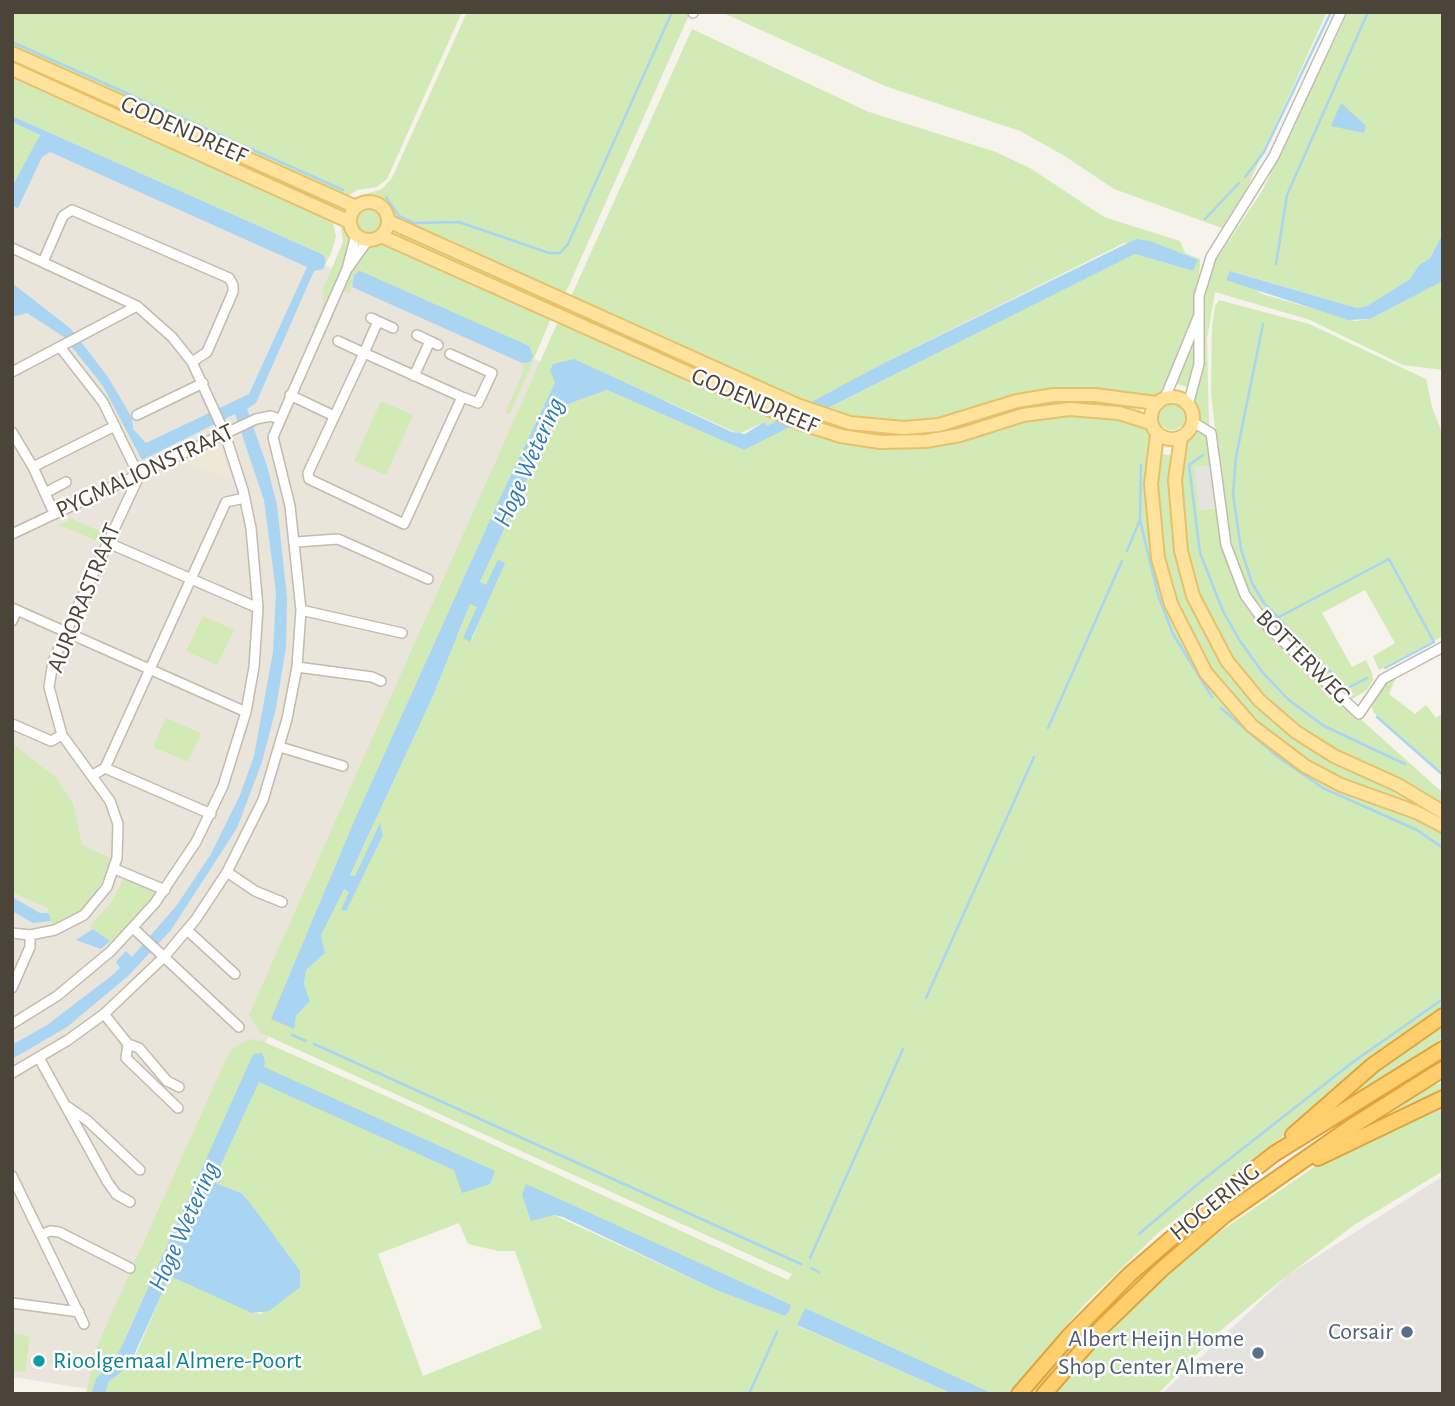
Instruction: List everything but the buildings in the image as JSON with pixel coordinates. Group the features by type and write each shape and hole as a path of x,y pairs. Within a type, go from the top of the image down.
{"highway":[{"path":"1274,1154 1317,1111 1373,1065 1443,1016"},
{"name":"HOGERING","path":"1019,1394 1070,1335 1130,1274 1186,1224 1274,1154 1443,1049"},
{"name":"HOGERING","path":"1044,1394 1102,1327 1162,1269 1225,1215 1282,1174 1443,1069"},
{"path":"1282,1174 1443,1098"}],"main road":[{"name":"GODENDREEF","path":"12,53 356,206"},
{"name":"GODENDREEF","path":"12,69 350,222"},
{"path":"366,202 376,204 384,211 388,221 368,237 350,222 356,206 366,202"},
{"name":"GODENDREEF","path":"388,221 817,414 850,423 904,428 939,425 1017,401 1055,395 1161,400"},
{"name":"GODENDREEF","path":"368,237 555,313 780,414 841,436 902,442 960,435 1023,415 1056,410 1107,411 1154,428"},
{"path":"1443,812 1398,785 1334,756 1296,733 1259,700 1227,661 1193,596 1181,551 1175,480 1181,437 1193,422 1188,405 1178,397 1161,400 1154,428 1151,484 1158,558 1179,624 1206,673 1252,726 1305,766 1341,785 1416,811 1443,826"},
{"path":"1154,428 1164,438 1181,437"}],"street":[{"path":"1188,405 1199,364 1199,296 1211,257 1274,156 1341,12"},
{"path":"43,262 63,216 72,210 229,278 234,288 207,352 192,362"},
{"path":"12,1073 104,1014 187,930 227,872 263,800 280,747 297,667 301,610 296,542 273,437 347,269 368,237"},
{"path":"12,248 137,306 172,337 192,362 204,383 225,434 245,498 256,568 258,608 254,667 246,712 223,786 211,814 136,931 87,974 12,1024"},
{"path":"12,372 137,306"},
{"path":"1161,400 1199,313"},
{"path":"393,328 374,319 364,353 308,473 309,479 404,524 462,397"},
{"path":"414,376 434,343 417,335"},
{"path":"338,341 478,403 492,373 450,354"},
{"path":"65,345 115,426 139,476"},
{"path":"138,415 204,383"},
{"path":"290,395 334,416"},
{"name":"PYGMALIONSTRAAT","path":"12,534 256,419 271,416 279,419"},
{"name":"BOTTERWEG","path":"1193,422 1211,433 1226,545 1245,595 1276,635 1359,714 1383,679 1443,647"},
{"path":"33,467 115,426"},
{"path":"12,432 33,467 54,513"},
{"name":"AURORASTRAAT","path":"12,933 30,934 55,930 84,915 107,887 115,869 118,824 110,801 62,735 49,687 53,662 106,542 139,476"},
{"path":"46,493 66,482"},
{"path":"93,775 105,768 226,502 245,498"},
{"path":"296,542 338,538 428,579"},
{"path":"106,542 258,608"},
{"path":"12,621 15,609 246,712"},
{"path":"301,610 402,633"},
{"path":"297,667 372,677 381,681"},
{"path":"12,724 51,741 62,735"},
{"path":"280,747 342,766"},
{"path":"105,768 211,814"},
{"path":"115,869 164,890"},
{"path":"227,872 255,891 282,902"},
{"path":"187,930 235,974"},
{"path":"136,931 239,1027"},
{"path":"13,984 30,947 30,934"},
{"path":"104,1014 128,1044 139,1048 167,1081 179,1087"},
{"path":"128,1044 126,1058 178,1108"},
{"path":"39,1058 107,1181 116,1194 130,1202"},
{"path":"66,1107 88,1121 140,1170"},
{"path":"12,1176 84,1324"},
{"path":"41,1235 59,1232 130,1268"},
{"path":"12,1303 79,1312"}],"shaded area":[{"path":"12,125 568,374 108,1392 12,1377"},
{"path":"220,445 232,480 186,463"},
{"path":"1213,465 1219,508 1199,510 1194,467"},
{"path":"1443,1176 1443,1394 1162,1394 1288,1275"},
{"name":"Albert Heijn Home Shop Center Almere","path":"1263,1301 1302,1335 1259,1385 1239,1367 1215,1394 1161,1394"}],"green space":[{"path":"12,12 462,12 387,179 377,187 357,190 344,199 12,51"},
{"path":"467,12 686,12 689,15 566,292 561,297 391,218 386,207 377,200 349,199 382,189 392,178"},
{"path":"721,12 1327,12 1246,190 1222,228 1114,189 1063,155 1020,131 885,86"},
{"path":"1348,12 1443,12 1443,233 1430,258 1419,265 1410,279 1367,306 1357,308 1231,271 1262,294 1355,321 1370,319 1443,281 1443,370 1403,365 1310,320 1215,292 1207,338 1209,425 1199,419 1193,400 1202,355 1203,310 1210,269 1262,191"},
{"path":"692,29 869,112 996,152 1030,168 1104,217 1180,241 1185,253 1200,259 1200,266 1193,321 1166,388 1150,399 1087,392 953,419 890,425 820,412 1135,254 1193,271 1197,260 1124,243 884,363 807,406 569,301"},
{"path":"12,56 336,201 332,210 12,67"},
{"path":"12,72 332,218 336,237 331,254 326,262 324,255 12,116"},
{"path":"12,122 40,135 12,187"},
{"path":"369,208 378,212 382,221 378,230 369,234 360,230 356,221 360,212"},
{"path":"340,219 350,234 351,244 316,329 314,326 323,305 323,289 343,242"},
{"path":"398,229 550,299 548,305 394,237"},
{"path":"381,241 553,314 510,414 505,413 522,375 524,366 521,364 530,362 360,272 354,275 350,294 341,290 364,250"},
{"path":"1219,300 1309,324 1426,379 1432,407 1443,435 1443,636 1379,670 1373,656 1395,643 1365,590 1322,613 1352,667 1366,660 1372,673 1373,680 1367,690 1349,701 1267,619 1254,601 1238,567 1225,515 1211,393 1212,327 1215,306"},
{"path":"567,306 801,410 790,415 563,313"},
{"path":"560,317 784,418 767,427 764,422 739,434 666,401 550,370 556,383 500,498 355,819 271,1019 296,1016 310,1001 304,983 306,970 325,953 321,935 343,889 349,891 383,835 380,824 355,876 350,875 433,696 470,604 477,606 471,642 485,607 486,585 480,582 560,407 607,390 744,450 793,425 889,445 1015,419 1103,413 1148,427 1151,436 1149,521 1188,648 1272,747 1443,829 1443,1013 1158,1233 1086,1303 1007,1394 988,1394 805,1308 798,1326 953,1394 105,1394 109,1381 133,1361 170,1275 253,1313 262,1314 241,1193 213,1182 259,1081 491,1184 263,1067 265,1061 251,1059 118,1353 101,1371 91,1394 86,1394 95,1352 218,1077 230,1051 248,1039 262,1041 406,1105 788,1280 792,1274 261,1033 249,1015","holes":["526,1185 781,1300 791,1305 784,1315 716,1290 554,1215","459,1223 468,1244 498,1251 515,1251 542,1328 423,1376 378,1254"]},
{"path":"1191,343 1198,344 1190,388 1174,383"},
{"path":"1068,397 1142,405 1140,415 1087,407 936,437 865,438 802,420 812,415 880,430"},
{"path":"381,401 413,415 386,475 354,461"},
{"path":"1172,404 1181,408 1185,417 1181,426 1172,430 1163,426 1159,417 1163,408"},
{"path":"1200,431 1207,433 1213,465 1200,510 1219,508 1244,597 1336,697 1443,793 1443,810 1295,728 1238,671 1191,581 1179,464 1185,440"},
{"path":"1156,453 1174,456 1172,477 1199,616 1264,709 1443,816 1443,822 1362,791 1282,747 1216,682 1180,618 1158,543"},
{"path":"71,519 104,533 100,542 59,525"},
{"path":"203,616 234,630 217,665 186,651"},
{"path":"1396,678 1389,694 1415,714 1426,705 1436,718 1443,713 1443,775 1373,712 1372,705 1382,685"},
{"path":"166,718 201,733 188,762 153,747"},
{"path":"12,743 55,777 73,803 82,845 110,858 106,874 92,898 79,911 52,925 48,908 12,892"},
{"path":"124,878 153,891 155,895 126,928 110,941 90,926 112,902"},
{"path":"1443,1020 1443,1037 1427,1050 1319,1116"},
{"path":"1443,1082 1443,1093 1326,1153 1420,1091"},
{"path":"1443,1104 1443,1171 1354,1225 1279,1282 1220,1331 1158,1394 1053,1394 1122,1315 1157,1281 1218,1233 1326,1159"},
{"path":"1204,1215 1209,1221 1054,1373 1037,1394 1027,1394 1108,1302"},
{"path":"12,1333 30,1336 25,1372 12,1370"}],"water":[{"path":"1341,103 1366,126 1364,133 1331,126"},
{"path":"12,116 324,255 326,262 323,269 314,271 256,403 247,409 277,505 287,598 286,647 276,708 262,762 237,828 171,930 128,976 67,1027 12,1059 12,1045 47,1025 110,977 120,968 116,962 126,951 132,957 177,905 211,854 240,795 254,756 273,652 276,592 264,500 235,414 142,460 103,386 64,337 27,313 12,317 12,283 71,329 108,377 132,418 133,429 146,443 249,394 307,267 50,152 42,157 18,208 12,206 12,187 40,135 12,122"},
{"path":"1443,233 1443,281 1370,319 1348,320 1226,280 1230,271 1357,308 1367,306 1410,279 1419,265 1430,258"},
{"name":"Hoge Wetering","path":"1136,239 1150,241 1198,260 1193,271 1135,254 744,450 607,390 560,407 480,582 486,585 498,560 505,563 470,642 463,638 477,607 470,604 433,696 350,875 355,876 380,823 383,835 346,911 341,910 349,892 344,889 321,935 325,953 306,970 304,983 310,1001 296,1016 294,1029 271,1019 355,819 555,383 550,370 553,364 574,359 732,432 745,434 764,422 767,426 884,363"},
{"path":"360,271 529,346 533,356 530,362 522,363 352,287 354,275"},
{"path":"12,897 40,913 49,913 51,921 33,923 14,912"},
{"path":"93,929 110,941 101,949 76,940"},
{"name":"Hoge Wetering","path":"262,1053 264,1067 495,1171 490,1184 462,1193 454,1170 259,1082 213,1182 241,1193 250,1203 300,1271 300,1287 269,1311 252,1313 170,1276 129,1366 109,1381 105,1394 91,1394 96,1379 118,1353 125,1339 251,1059 254,1054"},
{"path":"526,1184 781,1300 791,1305 789,1311 785,1316 716,1290 563,1217 554,1215 531,1221 522,1195"},
{"path":"805,1308 987,1391 988,1394 953,1394 797,1325"}],"waterway":[{"path":"386,197 399,216 414,223 459,222 549,253 560,253 568,244 672,12"},
{"path":"1245,177 1264,152 1331,12"},
{"path":"1276,264 1287,195 1368,12"},
{"path":"12,42 343,190"},
{"path":"1205,219 1239,183"},
{"path":"1263,324 1236,457 1233,494 1241,549 1252,583 1264,603 1349,691"},
{"path":"1203,455 1189,465 1200,553 1223,611 1240,641 1263,673 1289,700 1324,726 1405,764"},
{"path":"1141,465 1140,520 1158,595 1173,634 1212,697"},
{"path":"1127,551 1139,522"},
{"path":"1277,618 1389,559 1434,642 1385,668"},
{"path":"1048,728 1122,561"},
{"path":"1348,688 1367,678"},
{"path":"1221,708 1278,757 1323,788 1417,830 1443,848"},
{"path":"1377,717 1443,775"},
{"path":"926,998 1034,757"},
{"path":"1139,1234 1199,1183 1353,1062 1443,999"},
{"path":"292,1035 306,1041"},
{"path":"314,1044 801,1264"},
{"path":"810,1258 903,1049"},
{"path":"811,1268 819,1272"},
{"path":"749,1394 777,1332"}],"place":[{"name":"Corsair","path":"1407,1332"},
{"name":"Albert Heijn Home Shop Center Almere","path":"1258,1353"},
{"name":"Rioolgemaal Almere-Poort","path":"39,1361"}]}
